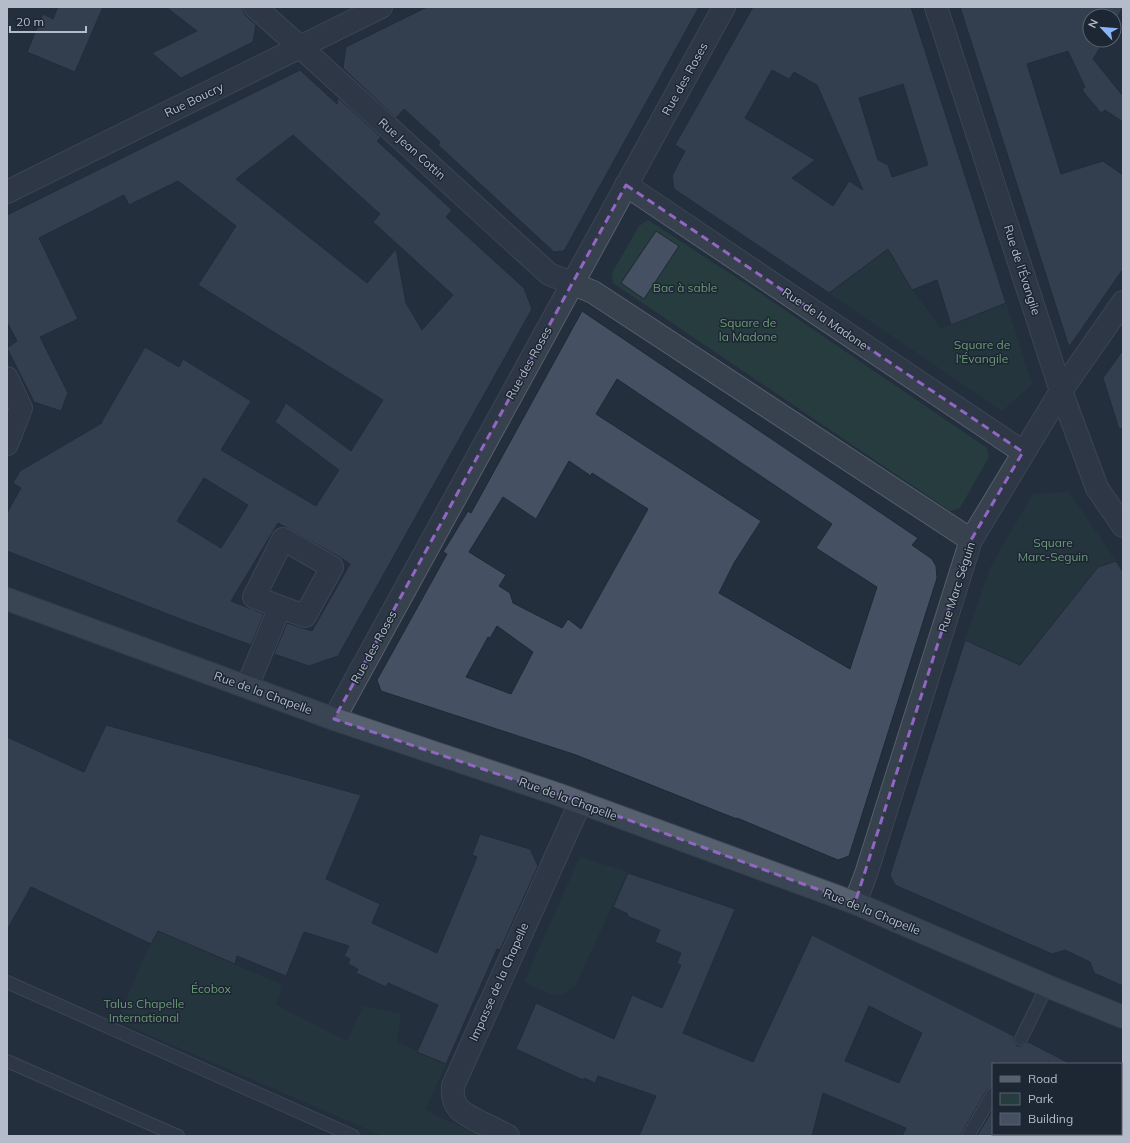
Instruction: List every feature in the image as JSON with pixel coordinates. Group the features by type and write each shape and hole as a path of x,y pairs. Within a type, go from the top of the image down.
{"main road":[{"name":"Rue de la Chapelle","path":"7,599 334,719 580,803 855,903 1047,986 1123,1017"}],"street":[{"name":"Rue Jean Cottin","path":"255,7 549,274 573,282"},
{"name":"Rue Boucry","path":"7,192 381,7"},
{"name":"Rue des Roses","path":"334,719 724,7"},
{"name":"Rue de l'Évangile","path":"936,7 1061,391 1097,488 1123,526"},
{"name":"Rue de la Madone","path":"626,185 1023,452"},
{"path":"573,282 593,292 971,540"},
{"name":"Rue Marc Séguin","path":"855,903 866,874 971,540 1061,391 1123,302"},
{"path":"7,378 21,408 7,444"},
{"path":"247,687 280,607"},
{"name":"Impasse de la Chapelle","path":"508,1136 463,1114 457,1108 452,1097 453,1086 580,803"}],"lane":[{"path":"7,982 353,1136"},
{"path":"1021,1039 1047,986"},
{"path":"7,1061 178,1136"},
{"path":"968,1136 992,1096"}],"highlighted area":[{"path":"626,185 1023,452 971,540 855,903 560,795 334,719"}],"green space":[{"name":"Square de la Madone","path":"648,220 754,289 987,448 989,457 960,508 950,511 613,283 612,273 639,226"},
{"name":"Square de l'Évangile","path":"888,249 912,290 941,328 1006,303 1032,384 1002,411 829,293"},
{"name":"Square Marc-Seguin","path":"1069,492 1116,561 1098,567 1020,665 965,640 991,566 1033,494"},
{"path":"580,857 628,872 575,986 564,994 553,995 524,982"},
{"path":"158,931 282,985 276,1005 347,1041 363,1006 401,1014 397,1042 446,1064 425,1110 481,1136 383,1136 117,1021 145,955"}],"building":[{"path":"58,7 103,7 75,72 27,52 43,14 53,19"},
{"path":"166,7 243,7 243,11 246,16 256,25 253,42 181,78 152,53 197,31"},
{"path":"427,7 699,7 564,251 554,252 438,145 440,142 404,109 396,118 343,68 346,47"},
{"path":"753,7 911,7 1006,303 951,325 937,280 912,290 888,249 829,293 674,189 672,176 685,151 675,145","holes":["772,70 789,79 794,72 817,85 863,190 849,181 833,206 792,178 815,160 745,118","903,84 928,165 892,177 888,165 878,160 859,98"]},
{"path":"960,7 1123,7 1122,9 1082,8 1082,48 1100,48 1093,59 1123,96 1123,122 1105,110 1101,113 1082,90 1085,87 1068,51 1027,64 1061,174 1103,161 1123,175 1123,269 1069,347"},
{"path":"300,70 337,104 338,98 381,137 377,141 452,210 446,217 524,288 532,309 338,656 309,666 274,654 287,623 312,631 350,564 278,523 231,601 264,614 251,645 7,551 7,513 21,488 13,483 20,471 102,423 145,347 179,367 183,359 251,401 221,450 316,506 339,470 275,422 286,403 351,451 383,400 198,285 236,226 178,181 129,205 124,195 39,238 78,319 40,337 68,393 61,411 34,402 7,348 17,341 7,322 7,215","holes":["293,135 380,214 373,222 453,295 422,330 406,303 396,249 367,283 236,179","204,478 248,505 221,548 177,521"]},
{"path":"656,231 679,246 644,299 621,283"},
{"path":"582,311 918,538 912,545 932,559 936,566 937,578 849,856 838,860 737,818 576,755 381,691 377,680 447,554 443,552 468,511 471,513","holes":["617,379 832,524 816,548 877,587 850,669 719,593 734,563 761,521 596,414","569,461 591,476 592,473 648,509 581,629 568,619 562,628 513,603 510,593 499,586 506,575 469,552 503,497 536,519","497,626 533,652 511,694 466,677 488,637 490,638"]},
{"path":"1123,350 1123,428 1119,429 1103,378"},
{"path":"1116,561 1123,572 1123,986 1094,973 1090,962 1065,950 1052,954 895,885 890,875 965,640 1020,665 1098,567"},
{"path":"106,725 361,795 326,879 380,904 372,923 437,953 477,857 472,855 480,834 530,849 538,866 500,950 497,949 446,1064 417,1052 438,1005 388,983 386,987 356,973 358,969 348,964 350,959 344,956 349,946 304,932 286,976 237,956 235,964 158,931 151,944 31,887 7,930 7,737 84,772"},
{"path":"628,873 735,909 683,1033 753,1062 812,935 1014,1036 1017,1046 1022,1046 1028,1042 1069,1063 992,1063 992,1088 987,1090 961,1136 902,1136 906,1128 823,1093 812,1136 639,1136 656,1096 598,1076 595,1083 584,1078 583,1080 516,1049 536,1003 614,1039 632,995 662,1008 681,965 677,963 681,953 655,942 660,930 627,916 628,914 613,907","holes":["869,1006 922,1033 899,1083 845,1061"]},
{"path":"992,1111 993,1136 977,1136"}],"park label":[{"name":"Bac à sable","path":"685,288"},
{"name":"Écobox","path":"211,989"},
{"name":"Talus Chapelle International","path":"144,1011"}]}
